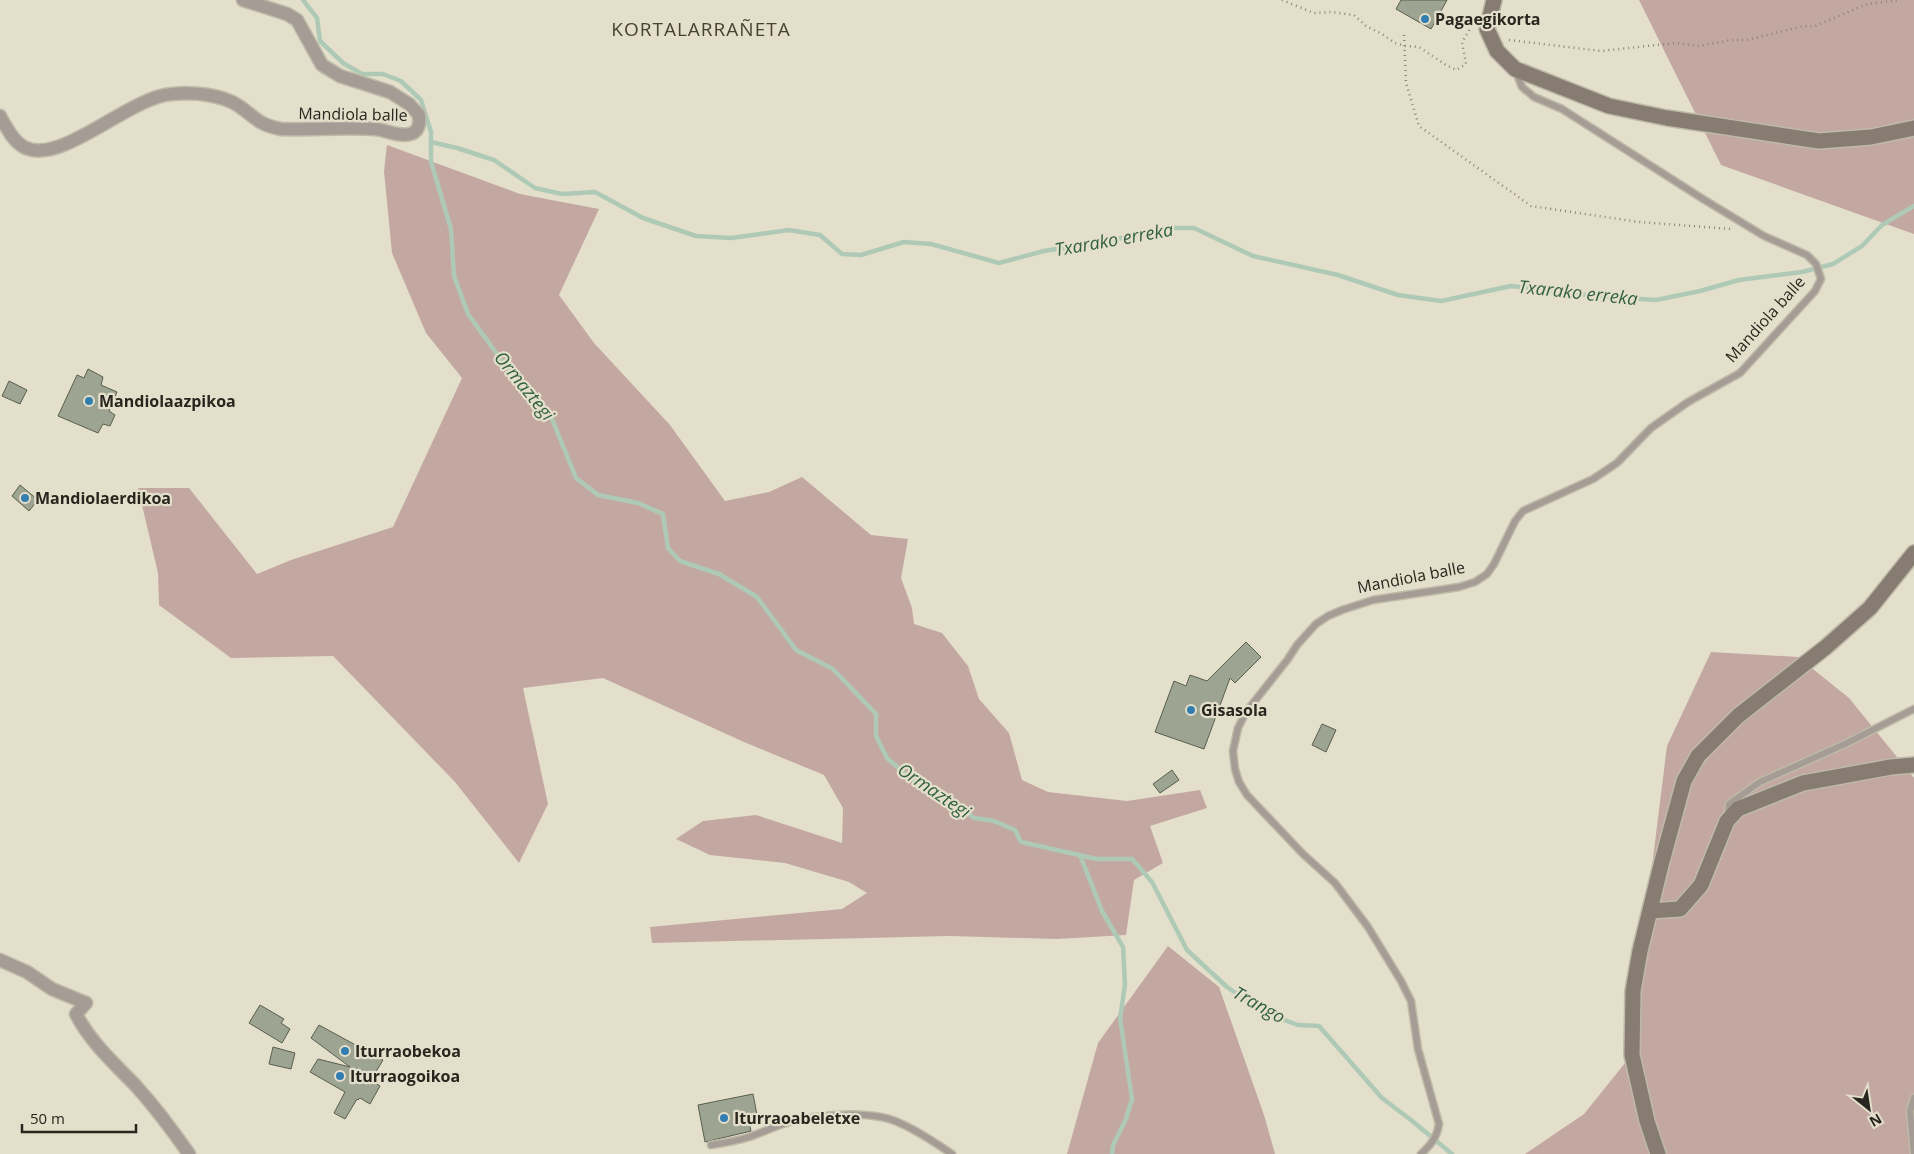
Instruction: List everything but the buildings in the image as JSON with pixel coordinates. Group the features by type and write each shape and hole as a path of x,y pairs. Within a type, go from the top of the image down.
{"street":[{"name":"Mandiola balle","path":"0,116 16,139 25,147 39,151 51,150 64,145 131,108 154,98 171,94 209,95 225,100 237,105 266,126 281,129 376,129 403,135 411,134 416,130 420,124 419,115 405,101 390,92 340,76 322,65 297,20 280,11 244,0"},
{"path":"1494,0 1487,29 1497,51 1515,68 1609,106 1724,128 1819,141 1872,137 1914,128"},
{"path":"1658,1154 1647,1121 1632,1055 1633,991 1640,951 1684,781 1698,756 1738,716 1826,648 1870,608 1914,552"},
{"path":"1650,911 1680,909 1696,891 1701,885 1727,821 1738,809 1803,783 1890,766 1914,765"},
{"path":"0,960 26,972 52,989 86,1002 76,1014 83,1026 101,1050 136,1087 189,1154"}],"lane":[{"name":"Mandiola balle","path":"1421,1154 1428,1148 1437,1134 1439,1124 1418,1049 1411,1001 1373,934 1335,883 1303,854 1247,795 1239,782 1235,769 1233,751 1238,728 1246,712 1316,624 1328,616 1357,604 1388,596 1460,587 1475,582 1487,574 1502,551 1515,521 1523,511 1593,479 1617,463 1651,428 1688,402 1740,374 1815,291 1821,278 1816,264 1807,255 1764,236 1703,200 1562,109 1534,97 1522,87 1515,68"},
{"path":"1727,821 1729,804 1760,782 1845,744 1914,709"},
{"path":"1914,1098 1910,1111 1914,1154"},
{"path":"711,1145 748,1138 775,1126 795,1121 824,1116 860,1116 882,1117 921,1133 952,1154"}],"path":[{"path":"1282,0 1314,13 1331,12 1354,15 1366,26 1395,43 1419,47 1446,66 1456,70 1466,64 1462,42 1472,25 1487,29 1508,40 1522,40 1538,44 1601,51 1675,43 1699,46 1731,40 1747,40 1803,26 1815,26 1867,4 1900,0"},
{"path":"1404,36 1406,83 1419,126 1531,206 1639,222 1732,230"}],"shaded area":[{"path":"1639,0 1914,0 1914,234 1721,165"},
{"path":"387,145 520,194 599,209 559,295 594,343 670,425 725,501 769,492 802,477 871,535 908,539 901,578 912,608 914,624 942,633 968,666 979,699 1009,733 1022,780 1048,792 1127,801 1200,790 1207,808 1150,826 1163,863 1134,880 1126,935 1057,939 949,936 652,943 650,927 842,909 867,893 849,882 785,863 710,855 676,839 703,821 756,815 842,843 843,808 824,775 744,742 603,678 523,688 548,804 519,863 455,782 333,656 231,658 159,605 158,573 138,488 189,488 257,574 291,560 393,527 462,378 426,333 392,253 384,171"},
{"path":"1711,652 1798,657 1849,698 1914,778 1914,1154 1525,1154 1584,1114 1625,1063 1646,953 1652,866 1667,746"},
{"path":"1168,946 1219,987 1264,1115 1275,1154 1067,1154 1098,1043"}],"waterway":[{"name":"Ormaztegi","path":"303,0 317,18 320,41 343,63 362,74 383,74 401,81 421,100 431,132 431,162 451,229 454,276 468,314 507,368 550,414 576,478 598,495 638,503 663,514 668,548 680,561 719,574 757,597 796,650 833,669 876,714 876,736 887,758 911,779 946,795 974,818 994,821 1015,830 1021,842 1097,859 1132,859 1152,882 1187,950 1227,987 1265,1013 1298,1025 1319,1026 1382,1098 1452,1154"},
{"name":"Txarako erreka","path":"431,142 494,160 535,188 562,194 595,192 643,218 696,236 731,238 789,230 820,235 842,254 861,255 904,242 931,244 999,263 1044,251 1113,240 1163,228 1194,228 1253,256 1338,275 1398,295 1441,301 1511,286 1595,296 1656,300 1700,291 1739,280 1802,272 1833,264 1862,246 1882,225 1914,206"},
{"path":"1080,855 1102,911 1123,947 1125,985 1120,1018 1132,1099 1126,1119 1113,1145 1112,1154"}],"place":[{"name":"Pagaegikorta","path":"1425,19"},
{"name":"Mandiolaazpikoa","path":"89,401"},
{"name":"Mandiolaerdikoa","path":"25,498"},
{"name":"Gisasola","path":"1191,710"},
{"name":"Iturraobekoa","path":"345,1051"},
{"name":"Iturraogoikoa","path":"340,1076"},
{"name":"Iturraoabeletxe","path":"724,1118"}],"district":[{"name":"KORTALARRAÑETA","path":"701,29"}],"water label":[{"name":"Trango","path":"1259,1005"}]}
